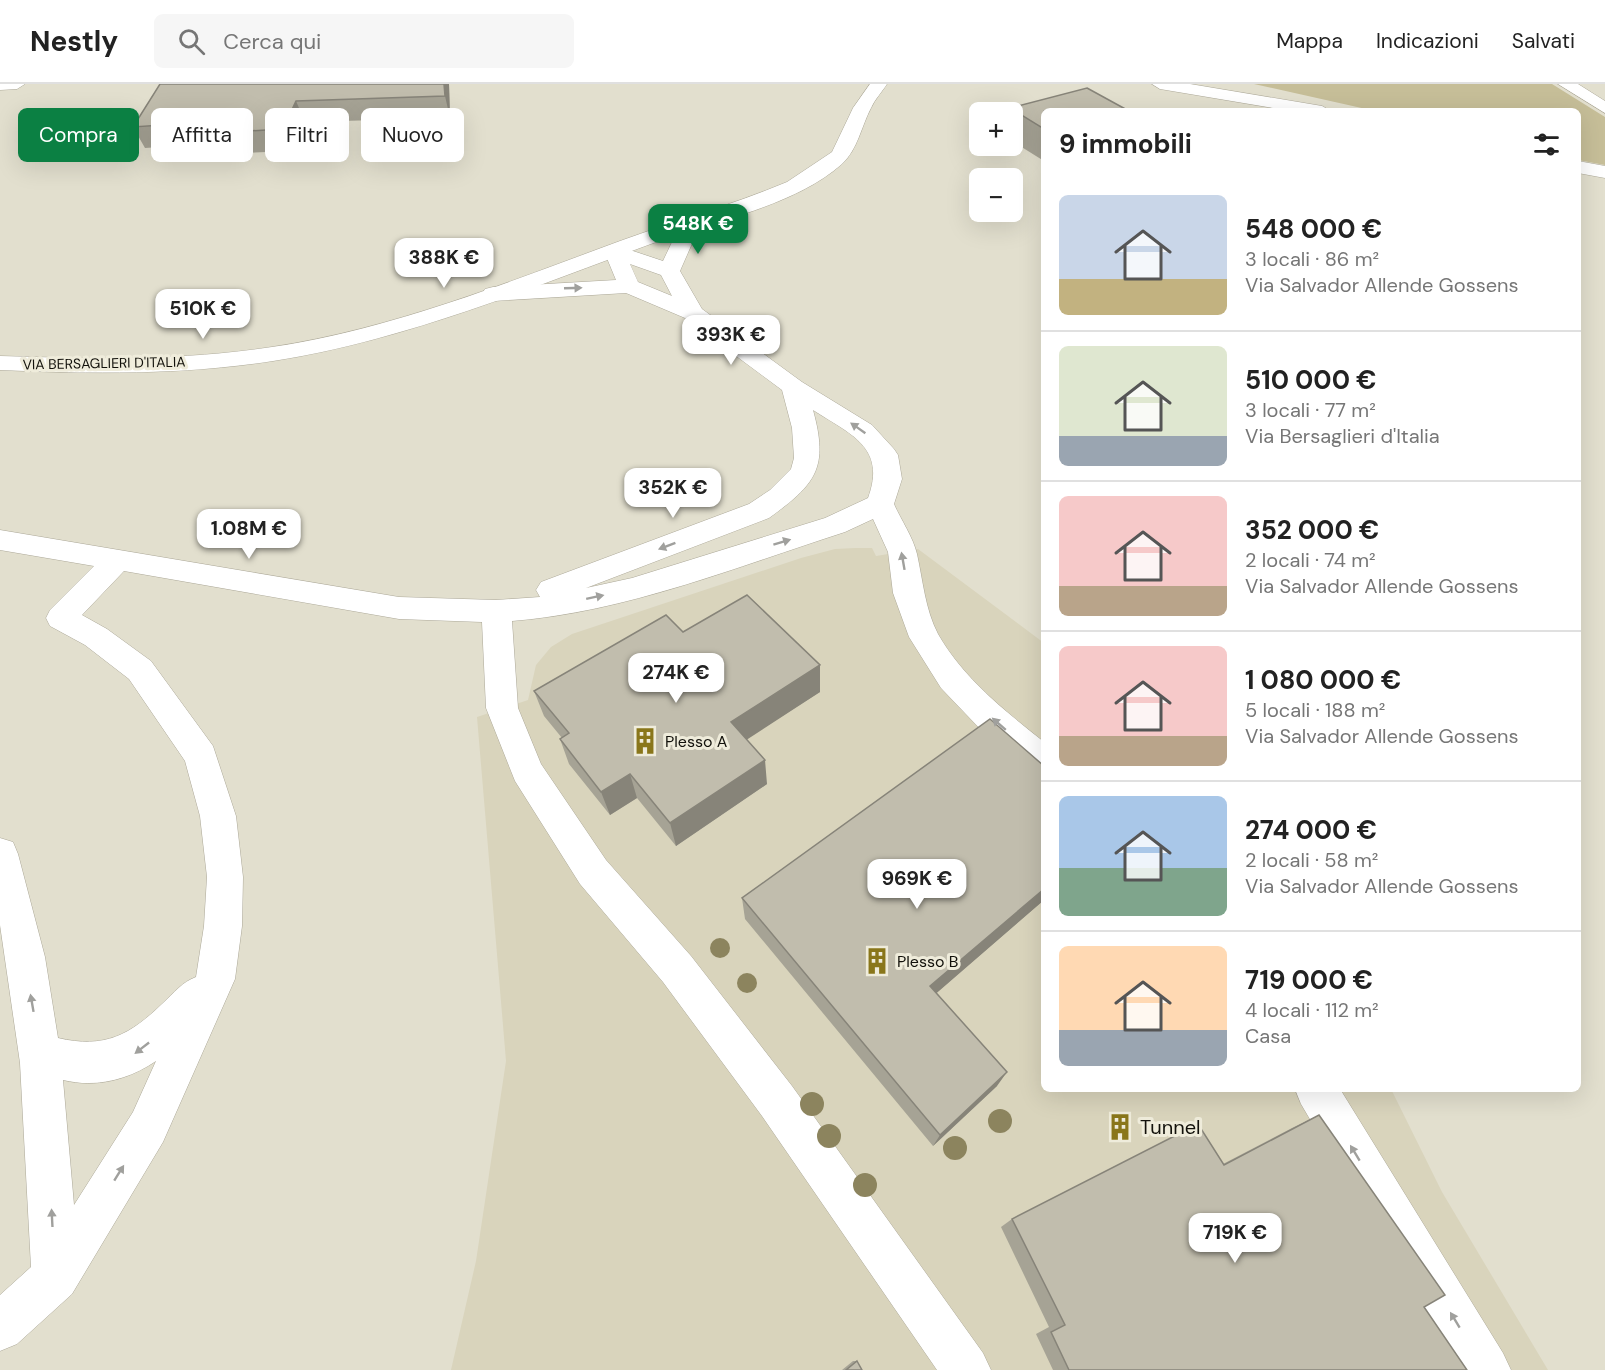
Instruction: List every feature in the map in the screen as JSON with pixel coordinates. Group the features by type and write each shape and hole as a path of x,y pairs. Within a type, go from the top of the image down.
{"street":[{"path":"0,85 17,84"},
{"name":"VIA BERSAGLIERI D'ITALIA","path":"0,363 96,366 191,362 273,354 351,338 493,294 782,190 836,160 854,134 857,101 879,84"},
{"path":"1160,84 1304,108"},
{"path":"1566,84 1605,108"},
{"path":"1581,167 1605,172"},
{"path":"669,270 691,223"},
{"path":"614,251 669,270 693,313"},
{"path":"614,251 629,286"},
{"path":"0,540 399,608 496,611 549,607 633,589 835,525 880,504 890,479 885,455 863,431 794,387 693,313 629,286 493,294"},
{"path":"496,611 759,511 789,492 806,468 809,442 794,387"},
{"path":"789,492 835,525"},
{"path":"880,504 902,552 908,593 924,637 952,679 997,724 1041,759"},
{"path":"61,618 70,552"},
{"path":"61,618 118,560"},
{"path":"496,611 502,708 527,771 593,872 676,969 777,1101 966,1370"},
{"path":"0,1327 55,1276 148,1127 215,979 223,926 225,877 218,816 201,756 140,670 96,637 61,618"},
{"path":"0,854 26,964 41,1054 55,1276"},
{"path":"41,1054 87,1064 133,1054 169,1026 215,979"},
{"path":"1318,1092 1486,1370"}],"shaded area":[{"path":"1254,84 1552,84 1605,117 1605,165 1581,161 1581,108 1362,108"},
{"path":"872,548 876,556 918,549 1041,641 1041,1092 1392,1092 1442,1192 1548,1370 451,1370 476,1261 506,1061 477,717 528,700 536,665 551,647 572,634 801,558 835,549"}],"building":[{"path":"160,84 444,84 445,96 296,101 293,108 265,108 265,130 253,131 253,108 151,108 151,126 139,127 139,117"},
{"path":"1087,88 1124,108 1041,108 1041,127 1023,116 1023,105"},
{"name":"Plesso A","path":"747,595 820,665 731,722 765,760 670,823 630,774 601,792 560,739 569,733 534,691 666,615 683,632"},
{"name":"Plesso B","path":"990,719 1041,763 1041,892 930,986 1007,1072 940,1135 742,898"},
{"path":"1319,1115 1445,1295 1424,1307 1467,1370 1069,1370 1051,1332 1065,1325 1012,1219 1198,1124 1224,1165"},
{"path":"857,1361 862,1370 846,1370"}],"place":[{"name":"Plesso A","path":"645,741"},
{"name":"Plesso B","path":"877,961"},
{"name":"Tunnel","path":"1120,1127"}]}
